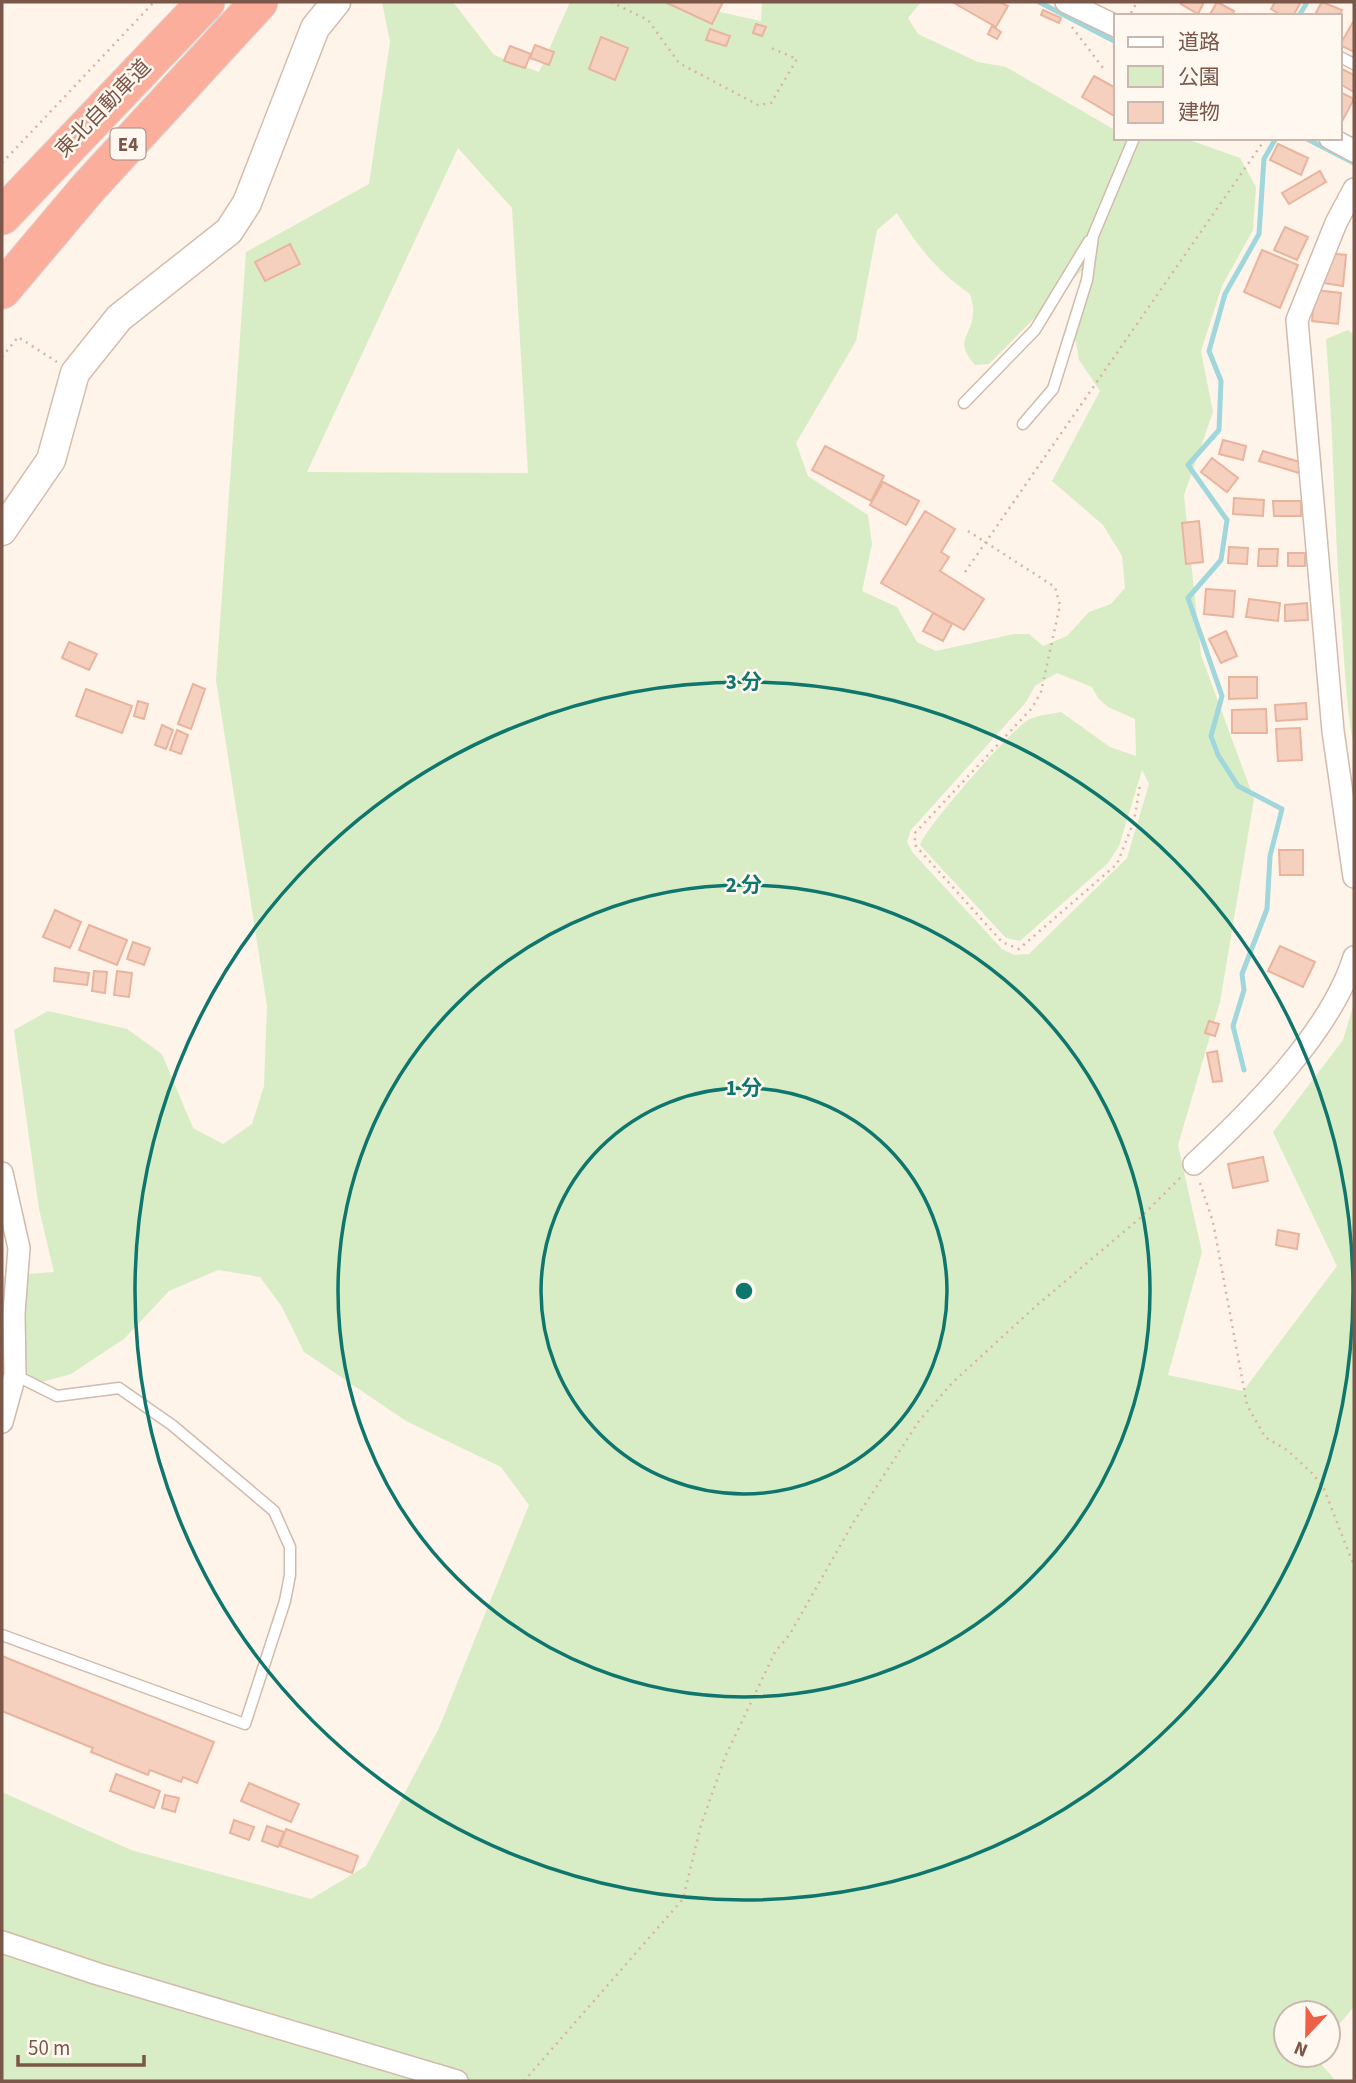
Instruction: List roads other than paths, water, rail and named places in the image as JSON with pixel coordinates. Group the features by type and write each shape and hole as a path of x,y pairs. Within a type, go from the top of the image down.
{"highway":[{"name":"東北自動車道","path":"2,216 206,2"},
{"name":"東北自動車道","path":"2,289 88,188 259,2"}],"street":[{"path":"2,531 51,460 75,373 118,318 229,231 247,203 315,28 335,2"},
{"path":"1070,3 1114,25"},
{"path":"1334,140 1354,151"},
{"path":"1354,189 1336,223 1297,320 1333,731 1354,877"},
{"path":"1194,1164 1249,1113 1310,1037 1348,977 1354,957"},
{"path":"2,1172 19,1248 14,1313 15,1375 2,1422"},
{"path":"2,1942 110,1978 457,2081"}],"lane":[{"path":"964,403 1035,330 1093,236 1133,140"},
{"path":"1023,424 1053,389 1087,280 1093,236"},
{"path":"2,1635 245,1724 285,1601 290,1575 290,1547 274,1511 172,1425 119,1388 57,1396 15,1375"}],"waterway":[{"path":"1039,2 1114,41"},
{"path":"1300,14 1307,2"},
{"path":"1244,1070 1233,1026 1244,990 1242,974 1267,909 1270,856 1282,809 1238,786 1218,755 1211,736 1222,696 1188,598 1221,560 1227,520 1188,465 1219,430 1221,381 1209,351 1225,294 1259,234 1264,159 1275,140"},
{"path":"1309,140 1354,163"}]}
